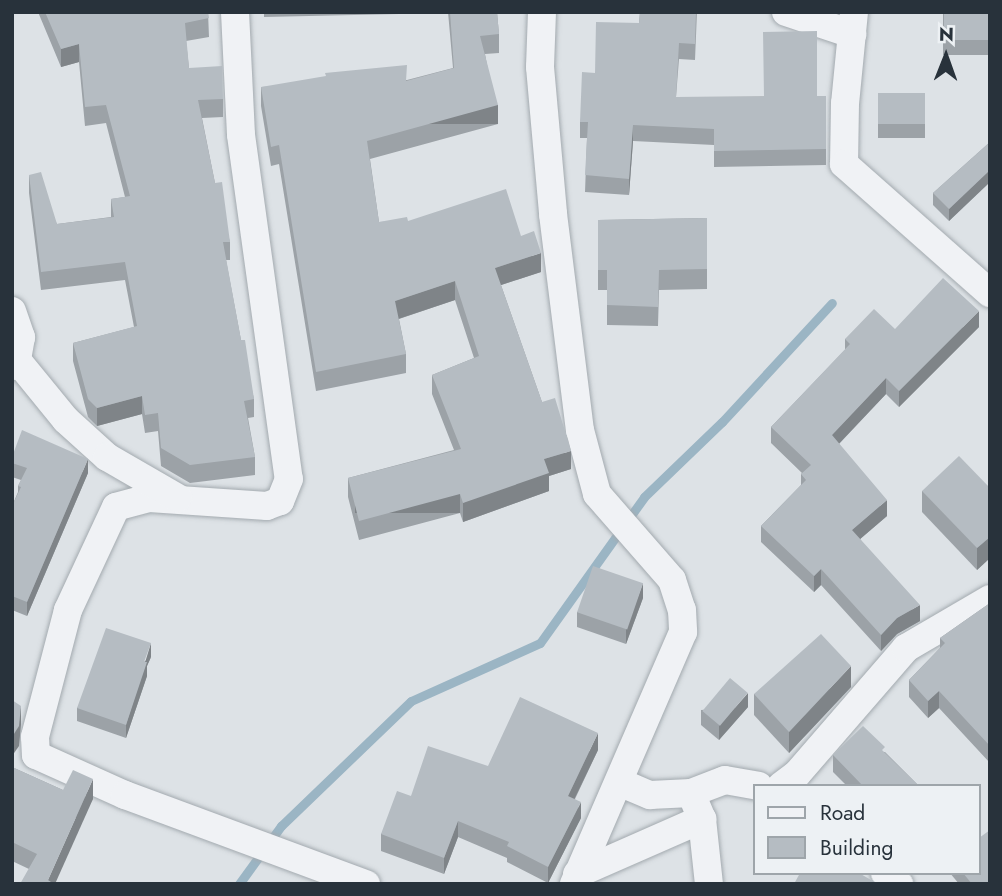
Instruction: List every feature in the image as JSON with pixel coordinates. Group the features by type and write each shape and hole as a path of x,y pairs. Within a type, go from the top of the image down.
{"street":[{"path":"116,507 149,498 267,506 280,501 289,479 241,135 235,12"},
{"path":"542,12 540,67 553,214 580,430 597,494 673,579 682,610 683,632 575,879"},
{"path":"786,12 853,23 844,164 990,293"},
{"path":"12,311 21,337 15,363 66,420 107,457 181,499"},
{"path":"107,457 116,478 116,507 68,610 35,737 36,755 125,795 366,884"},
{"path":"784,784 797,774 906,648 990,599"},
{"path":"619,782 650,795 691,793 725,780 754,785"},
{"path":"691,793 702,820 709,884"},
{"path":"575,879 702,820"}],"building":[{"path":"45,12 208,12 209,18 185,23 189,68 222,66 223,99 198,100 215,183 222,182 230,242 223,242 241,340 245,340 254,399 244,401 255,457 190,465 161,448 158,413 145,415 142,396 97,408 88,399 73,343 137,326 125,262 41,272 29,175 41,172 57,224 114,217 111,199 130,196 106,105 85,107 79,44 61,49"},
{"path":"450,12 497,12 499,34 480,36 498,105 367,141 379,222 407,217 408,221 506,189 521,236 534,231 541,253 495,268 542,402 555,398 571,451 544,459 549,473 463,503 460,494 359,521 348,478 461,449 432,375 479,356 455,281 395,301 406,354 316,372 279,145 271,147 261,87 326,76 325,73 407,65 406,81 454,68"},
{"path":"640,12 696,12 695,44 679,43 676,97 764,97 763,32 817,31 817,96 826,96 826,149 714,151 714,129 633,125 629,179 585,175 588,122 580,122 582,72 595,73 596,22 639,23"},
{"path":"944,12 990,12 990,40 944,40"},
{"path":"878,93 925,93 925,124 878,124"},
{"path":"990,142 990,170 949,209 933,193"},
{"path":"707,218 707,269 659,270 658,307 607,305 607,270 598,270 598,220"},
{"path":"943,278 979,311 899,391 886,378 832,435 887,500 852,530 920,605 897,618 881,635 821,569 814,576 761,526 806,480 801,474 811,465 771,427 850,344 845,339 874,309 895,329"},
{"path":"22,430 88,459 27,602 12,596 12,506 27,468 12,463 12,457"},
{"path":"959,456 990,488 990,537 977,548 922,491"},
{"path":"593,566 643,583 627,630 577,612"},
{"path":"990,603 990,746 939,691 928,701 909,680 945,643 940,638"},
{"path":"106,628 151,643 126,725 77,708"},
{"path":"821,634 851,666 789,732 754,694"},
{"path":"730,678 748,693 720,726 702,711"},
{"path":"520,697 598,733 568,796 581,802 548,867 507,846 509,842 458,821 444,858 381,834 397,791 411,796 428,746 488,766"},
{"path":"12,700 21,706 19,726 12,737"},
{"path":"863,726 885,747 882,750 917,784 861,784 833,755"},
{"path":"12,767 63,790 73,770 93,779 48,880 54,884 20,884 37,854 12,842"},
{"path":"990,830 990,884 972,884 965,875 981,875 981,837"},
{"path":"799,875 862,875 878,884 794,884"}],"waterway":[{"path":"239,884 281,826 411,701 540,643 644,497 722,422 832,303"}]}
